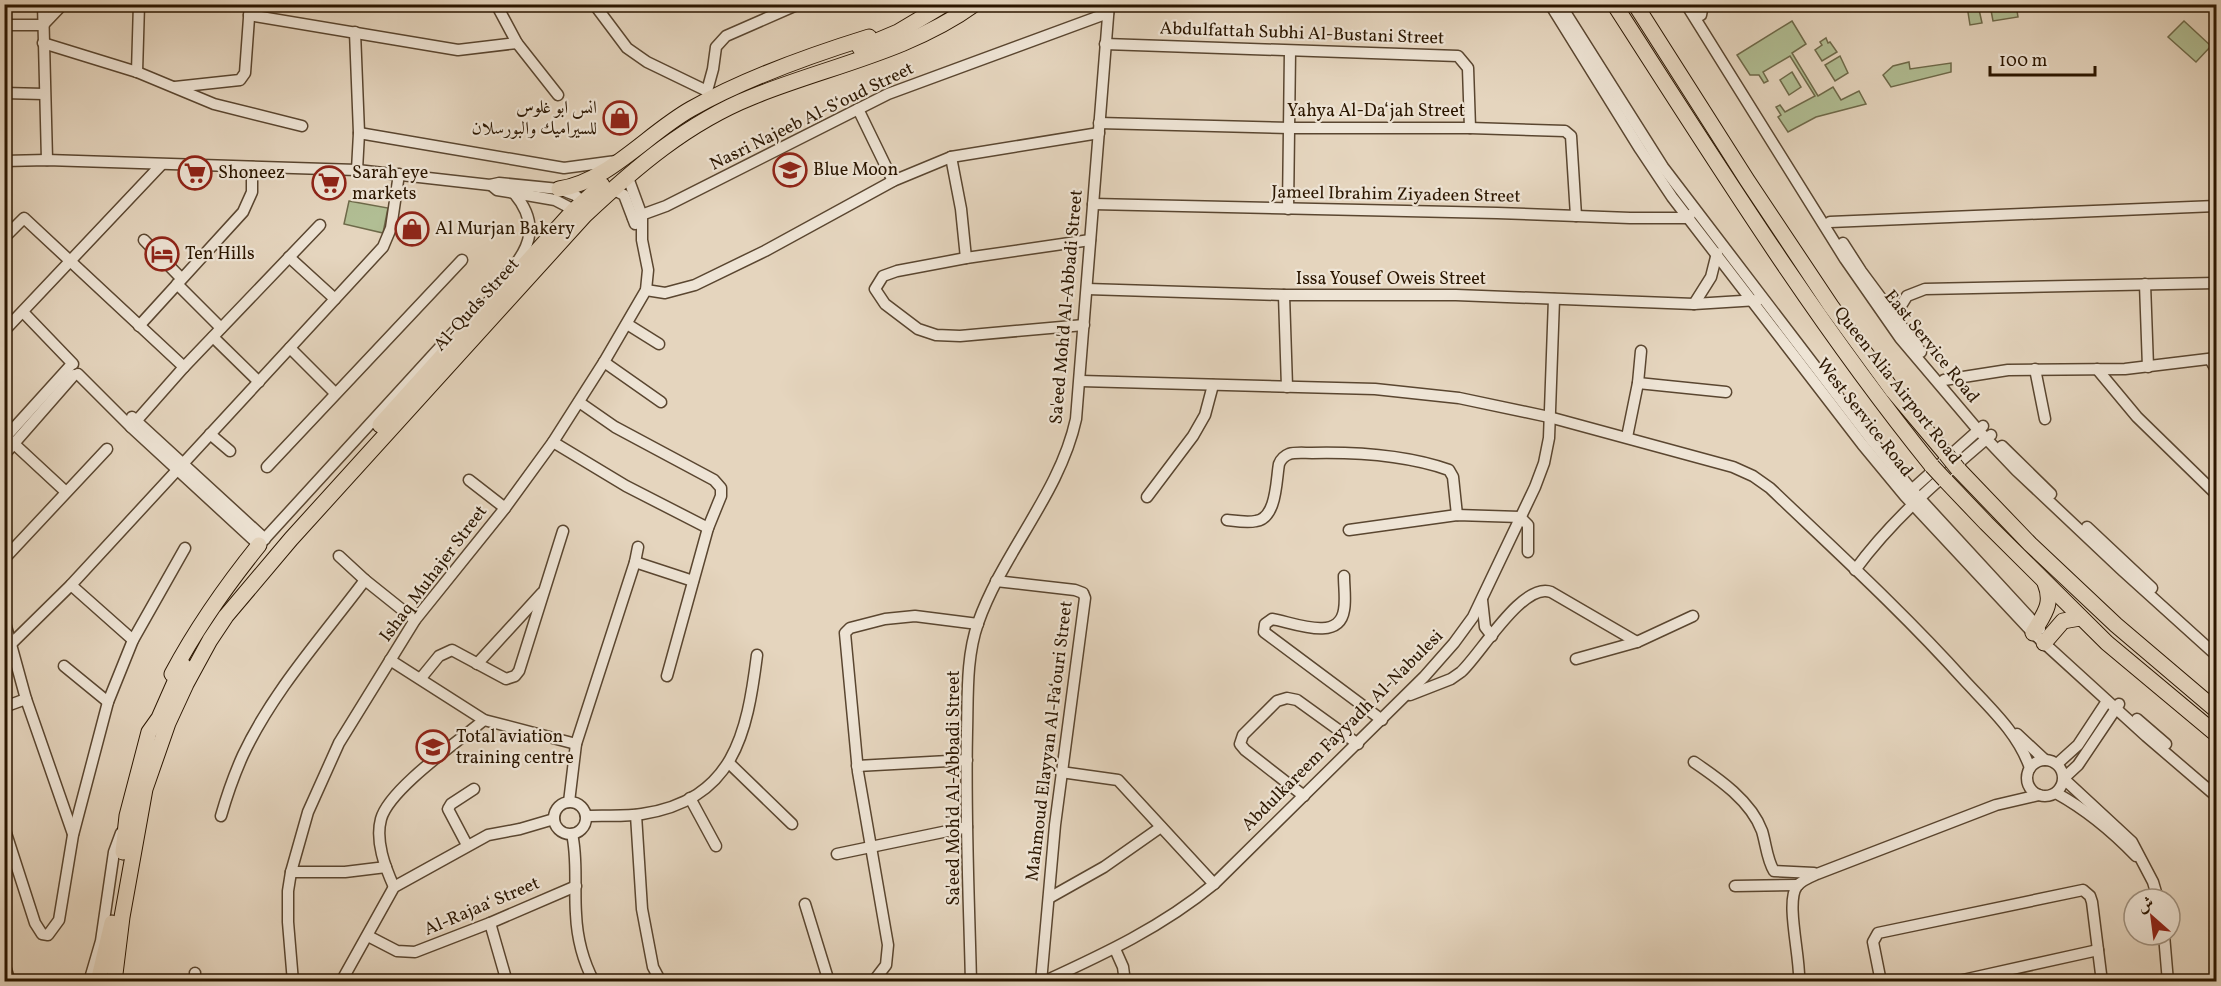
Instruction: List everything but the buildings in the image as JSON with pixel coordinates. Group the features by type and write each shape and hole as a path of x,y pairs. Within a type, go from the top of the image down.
{"highway":[{"name":"Al-Quds Street","path":"180,684 226,616 263,571 623,166 655,142 717,104 898,32 945,4"},
{"name":"Queen Alia Airport Road","path":"1614,4 1817,314 1879,400 1932,466 2106,643 2217,734"},
{"name":"Queen Alia Airport Road","path":"1635,4 1747,180 1893,391 1958,469 2030,544 2116,626 2217,710"},
{"name":"Al-Quds Street","path":"584,209 673,141 719,112 788,83 911,39 942,25 967,6"},
{"path":"559,189 584,184 709,94 883,32 898,32"},
{"path":"98,981 113,919 127,816 149,732 149,721 189,641 222,592 262,542"},
{"path":"2040,635 2049,604 2045,583"},
{"path":"2040,635 2062,621 2080,618"},
{"path":"149,732 180,684"},
{"path":"114,981 122,917 145,789 180,684"}],"street":[{"path":"43,4 47,160"},
{"path":"4,25 43,25 63,4"},
{"path":"137,72 139,4"},
{"path":"496,4 517,43 558,95"},
{"path":"594,4 627,48 647,62 709,94 716,47 721,41 726,36 799,4"},
{"name":"West Service Road","path":"1550,4 1640,149 1759,300 1862,444 2040,635 2107,701 2217,787"},
{"name":"West Service Road","path":"1560,4 1717,253 1759,300"},
{"name":"East Service Road","path":"1686,4 1868,293 1900,338 1988,437 2122,570 2217,655"},
{"name":"East Service Road","path":"1694,4 1702,10 1830,222 1894,317 1980,428"},
{"name":"Sa'eed Moh'd Al-Abbadi Street","path":"972,981 967,827 969,670 978,624 996,581 1052,481 1069,446 1076,419 1081,381 1108,8"},
{"name":"Nasri Najeeb Al-S‘oud Street","path":"638,217 666,206 899,90 1108,8"},
{"path":"172,88 240,80 245,73 250,10 355,32 459,50 517,43"},
{"path":"355,32 359,132 357,170"},
{"path":"44,43 137,72 214,105 302,126"},
{"name":"Abdulfattah Subhi Al-Bustani Street","path":"1105,44 1458,56 1468,68 1470,128"},
{"path":"1288,209 1290,51"},
{"path":"4,93 44,94"},
{"path":"858,109 893,181"},
{"name":"Yahya Al-Da‘jah Street","path":"646,290 665,293 695,285 832,216 893,181 951,157 1099,128 1565,130 1571,136 1576,216"},
{"path":"359,132 564,168 617,161"},
{"path":"951,157 961,209 966,258"},
{"path":"4,161 47,160 357,170 490,185 499,183 559,189 571,193 584,209"},
{"path":"4,331 161,165"},
{"path":"139,326 243,212 252,192 252,167"},
{"path":"12,643 70,585 385,244 391,228 399,174"},
{"name":"Ishaq Muhajer Street","path":"293,981 288,922 288,891 291,872 305,822 321,779 339,743 416,621 505,508 553,442 646,290 648,270 627,175"},
{"path":"490,185 497,190 555,200 584,209"},
{"name":"Ishaq Muhajer Street","path":"612,189 624,195 638,217"},
{"path":"22,312 75,370 262,542 522,256 528,243 530,226 527,210 514,193"},
{"name":"Jameel Ibrahim Ziyadeen Street","path":"1093,204 1576,216 1692,214"},
{"path":"1830,222 2217,206"},
{"path":"4,238 24,218 184,367"},
{"path":"134,425 184,367 320,225"},
{"path":"144,240 221,328"},
{"path":"1084,325 960,336 936,335 918,329 885,304 877,294 876,286 883,276 890,273 966,258 1090,240"},
{"path":"1694,304 1711,277 1717,253"},
{"path":"289,257 335,299"},
{"path":"267,467 462,260"},
{"path":"1894,317 1907,296 1925,289 2217,283"},
{"path":"2145,284 2148,367"},
{"name":"Issa Yousef Oweis Street","path":"1087,289 1284,295 1467,296 1694,304 1759,300"},
{"path":"1284,295 1287,387"},
{"name":"Abdulkareem Fayyadh Al-Nabulesi","path":"1042,981 1115,949 1174,915 1214,884 1382,720 1454,643 1482,600 1544,463 1549,438 1554,299"},
{"path":"627,324 659,344"},
{"path":"213,337 259,382"},
{"path":"290,348 335,393"},
{"path":"1627,437 1638,383 1641,351"},
{"path":"1944,380 1991,371 2148,367 2213,358 2217,370"},
{"path":"604,362 661,402"},
{"path":"2035,369 2045,419"},
{"path":"2097,369 2137,417 2217,494"},
{"path":"4,455 8,440 75,370"},
{"path":"1081,381 1375,389 1459,398 1550,417 1627,437 1710,460 1752,476 1770,488 1911,622 2010,729 2045,760 2058,764"},
{"path":"1638,383 1726,392"},
{"path":"1147,497 1193,436 1205,415 1213,385"},
{"path":"579,402 615,427 720,484 721,496 708,528 667,676"},
{"path":"1908,493 1980,428"},
{"path":"210,434 230,451"},
{"path":"1855,570 1888,529 1988,437"},
{"name":"East Service Road","path":"1988,437 2217,646"},
{"path":"8,440 66,492"},
{"path":"553,442 626,486 708,528"},
{"path":"4,559 107,449"},
{"path":"1227,520 1254,522 1265,517 1271,507 1282,458 1290,454 1317,453 1377,455 1449,470 1453,477 1457,515"},
{"path":"469,480 505,508"},
{"path":"1349,530 1457,515 1520,517 1528,525 1528,552"},
{"path":"421,678 439,656 452,650 506,679 515,676 519,671 562,531"},
{"path":"569,802 576,744 638,547"},
{"path":"4,827 35,923 46,926 59,920 73,835 108,702 133,640 185,548"},
{"path":"339,556 416,621"},
{"path":"635,562 693,581"},
{"path":"1344,576 1343,613 1334,626 1320,629 1272,619 1265,624 1264,632 1382,720"},
{"path":"221,816 231,784 255,731 287,683 365,580"},
{"name":"Mahmoud Elayyan Al-Fa‘ouri Street","path":"996,581 1075,590 1085,596 1061,772 1042,981"},
{"path":"70,585 133,640"},
{"path":"1404,697 1456,676 1466,668 1520,604 1533,593 1542,590 1551,592 1637,642"},
{"path":"477,664 544,591"},
{"path":"1482,600 1485,627 1492,636"},
{"path":"873,981 886,965 888,956 857,766 846,631 885,619 909,616 978,624"},
{"path":"1576,659 1637,642 1693,616"},
{"path":"4,619 26,699 73,835"},
{"name":"West Service Road","path":"2040,635 2217,796"},
{"path":"586,816 636,815 670,807 690,798 712,782 729,763 740,742 752,698 757,655"},
{"path":"390,660 484,720 576,744"},
{"path":"64,666 108,702"},
{"path":"1304,796 1240,744 1243,735 1277,701 1287,698 1297,700 1358,744"},
{"path":"4,707 26,699"},
{"path":"2058,764 2078,746 2107,701"},
{"path":"1799,981 1800,970 1792,908 1794,891 1798,885 1817,874 1996,805 2056,793 2117,707"},
{"path":"394,887 386,867 379,831 386,807 404,786 484,720"},
{"path":"2010,729 2025,753 2030,768 2028,782 2032,790 2039,795"},
{"path":"857,766 967,760"},
{"path":"2030,768 2036,762 2045,760"},
{"path":"1694,762 1729,787 1756,819 1774,871 1817,874"},
{"path":"729,763 792,824"},
{"path":"2058,764 2064,779 2127,836 2137,849 2154,887"},
{"path":"1061,772 1118,780 1214,884"},
{"path":"1996,805 2019,791 2028,782"},
{"path":"467,845 448,809 451,804 474,789"},
{"path":"2056,793 2109,830 2144,865"},
{"path":"690,798 716,846"},
{"path":"569,802 577,803 583,808 586,816 585,824 580,831 572,834 557,827 554,819 561,805 569,802"},
{"path":"63,804 82,805"},
{"path":"636,815 642,909 653,967 661,981"},
{"path":"89,981 101,941 114,852 127,816"},
{"path":"341,981 394,887 488,835 554,819"},
{"path":"837,854 967,827"},
{"path":"1049,898 1104,867 1161,827"},
{"path":"572,834 575,847 576,915 580,943 594,981"},
{"path":"291,872 345,872 386,867"},
{"path":"1735,886 1798,885"},
{"name":"Al-Rajaa‘ Street","path":"368,936 397,951 416,952 576,886"},
{"path":"1881,981 1873,942 1878,933 2079,890 2087,892 2092,902 2102,981"},
{"path":"805,904 829,981"},
{"path":"490,923 507,981"},
{"path":"2165,947 2168,981"},
{"path":"1115,949 1123,967 1125,981"},
{"path":"1954,981 2098,951"},
{"path":"4,963 10,981"}],"green space":[{"path":"1978,5 1982,23 1970,25 1967,6"},
{"path":"1990,5 2016,5 2018,17 1993,21"},
{"path":"1792,21 1806,44 1792,53 1818,96 1833,87 1841,100 1859,91 1866,104 1816,117 1788,132 1778,117 1781,115 1776,107 1780,105 1785,112 1815,96 1790,56 1763,72 1768,81 1764,83 1759,75 1750,75 1737,55"},
{"path":"2184,21 2211,46 2196,62 2168,37"},
{"path":"1826,38 1837,52 1822,61 1815,50"},
{"path":"1840,56 1848,73 1835,81 1825,65"},
{"path":"1909,62 1910,69 1951,63 1951,72 1891,87 1883,75 1893,66"},
{"path":"1792,72 1801,87 1789,95 1780,80"},
{"path":"349,201 388,208 383,233 344,224"}],"place":[{"name":"انس ابو غلوس للسيراميك والبورسلان","path":"620,118"},
{"name":"Blue Moon","path":"790,170"},
{"name":"Shoneez","path":"195,173"},
{"name":"Sarah eye markets","path":"329,183"},
{"name":"Al Murjan Bakery","path":"412,229"},
{"name":"Ten Hills","path":"162,254"},
{"name":"Total aviation training centre","path":"433,747"}]}
